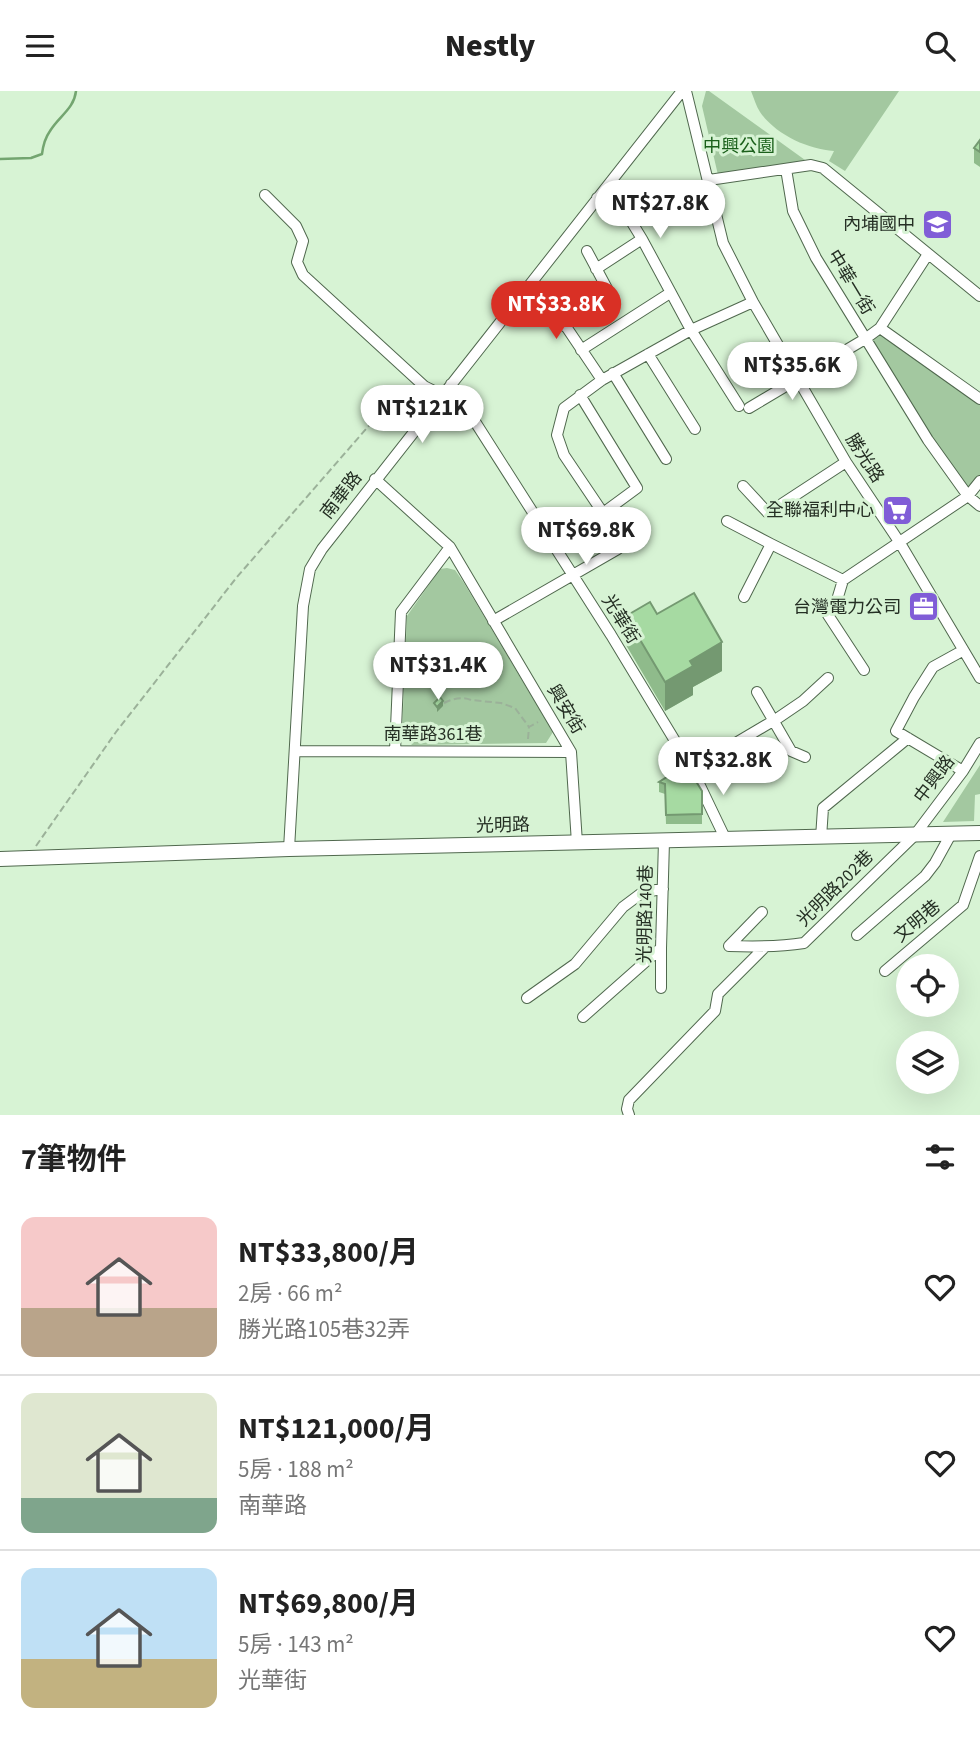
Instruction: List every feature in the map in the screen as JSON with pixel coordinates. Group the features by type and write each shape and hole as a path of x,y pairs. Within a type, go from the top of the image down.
{"main road":[{"name":"光明路","path":"0,859 289,849 980,833"}],"street":[{"name":"勝光路","path":"684,91 723,243 753,302 846,462 900,543 980,678"},
{"name":"南華路","path":"289,849 303,606 310,569 322,549 376,479 684,91"},
{"path":"709,180 811,165 824,168 980,296"},
{"name":"中華一街","path":"786,169 793,211 816,258 928,440 968,496 980,506"},
{"path":"265,195 296,226 303,241 296,262 303,275 424,386 442,395"},
{"path":"597,198 617,198 691,330 744,407 798,380 880,327 928,254"},
{"path":"596,269 642,239"},
{"path":"587,251 611,296"},
{"path":"524,290 566,328 602,380"},
{"path":"581,350 670,293"},
{"path":"580,395 637,488 603,513 564,455 557,435 564,408 580,395 613,373 691,330 753,302"},
{"path":"880,327 980,399"},
{"path":"648,354 695,429"},
{"path":"613,373 666,459"},
{"name":"光華街","path":"451,384 611,635 692,769 726,840"},
{"path":"743,486 768,513 846,462"},
{"name":"興安街","path":"376,479 450,547 571,752 577,843"},
{"path":"864,670 828,615 837,600 843,580 968,496 980,481"},
{"path":"727,521 843,580"},
{"path":"744,597 771,544"},
{"path":"395,751 401,612 450,547"},
{"path":"494,621 618,549"},
{"path":"962,651 933,667 896,731 963,771"},
{"path":"692,769 774,721 803,701 828,678"},
{"path":"757,692 791,751 805,757"},
{"path":"821,838 823,808 908,739"},
{"name":"中興路","path":"914,835 963,771 980,743"},
{"name":"南華路361巷","path":"295,751 571,752"},
{"path":"857,935 925,876 951,834"},
{"name":"光明路202巷","path":"762,912 729,946 765,947 804,943 914,835"},
{"name":"光明路140巷","path":"661,988 664,841"},
{"name":"文明巷","path":"885,971 963,905 980,856"},
{"path":"527,998 575,964 623,907 643,892 663,888"},
{"path":"629,1115 629,1100 715,1011 718,994 765,947"},
{"path":"583,1017 661,948"}],"path":[{"name":"南華路","path":"26,858 116,732 237,576 373,421 424,386"},
{"path":"474,685 476,669"},
{"path":"442,704 467,698 515,708 529,727 528,739"},
{"path":"529,727 538,722"}],"green space":[{"name":"中興公園","path":"706,91 812,165 718,175 702,106"},
{"path":"751,91 899,91 845,171 829,161 834,151 803,144 775,128 760,112"},
{"path":"880,331 980,404 980,475 967,491 870,339"},
{"path":"440,569 455,570 464,583 553,732 546,743 412,745 402,733 407,616"},
{"path":"980,765 980,794 975,795 974,821 943,822"}],"building":[{"path":"980,140 980,152 974,148"},
{"path":"694,593 722,642 690,661 693,666 665,682 626,616 650,602 657,614"},
{"path":"476,653 482,655 479,665 473,663"},
{"path":"440,697 443,701 437,707 434,703"},
{"path":"686,765 702,791 702,814 666,815 665,784 659,782"}],"waterway":[{"path":"0,159 31,158 42,154 48,134 69,108 76,91"}],"place":[{"name":"內埔國中","path":"938,224"},
{"name":"全聯福利中心","path":"897,510"},
{"name":"台灣電力公司","path":"924,607"}]}
